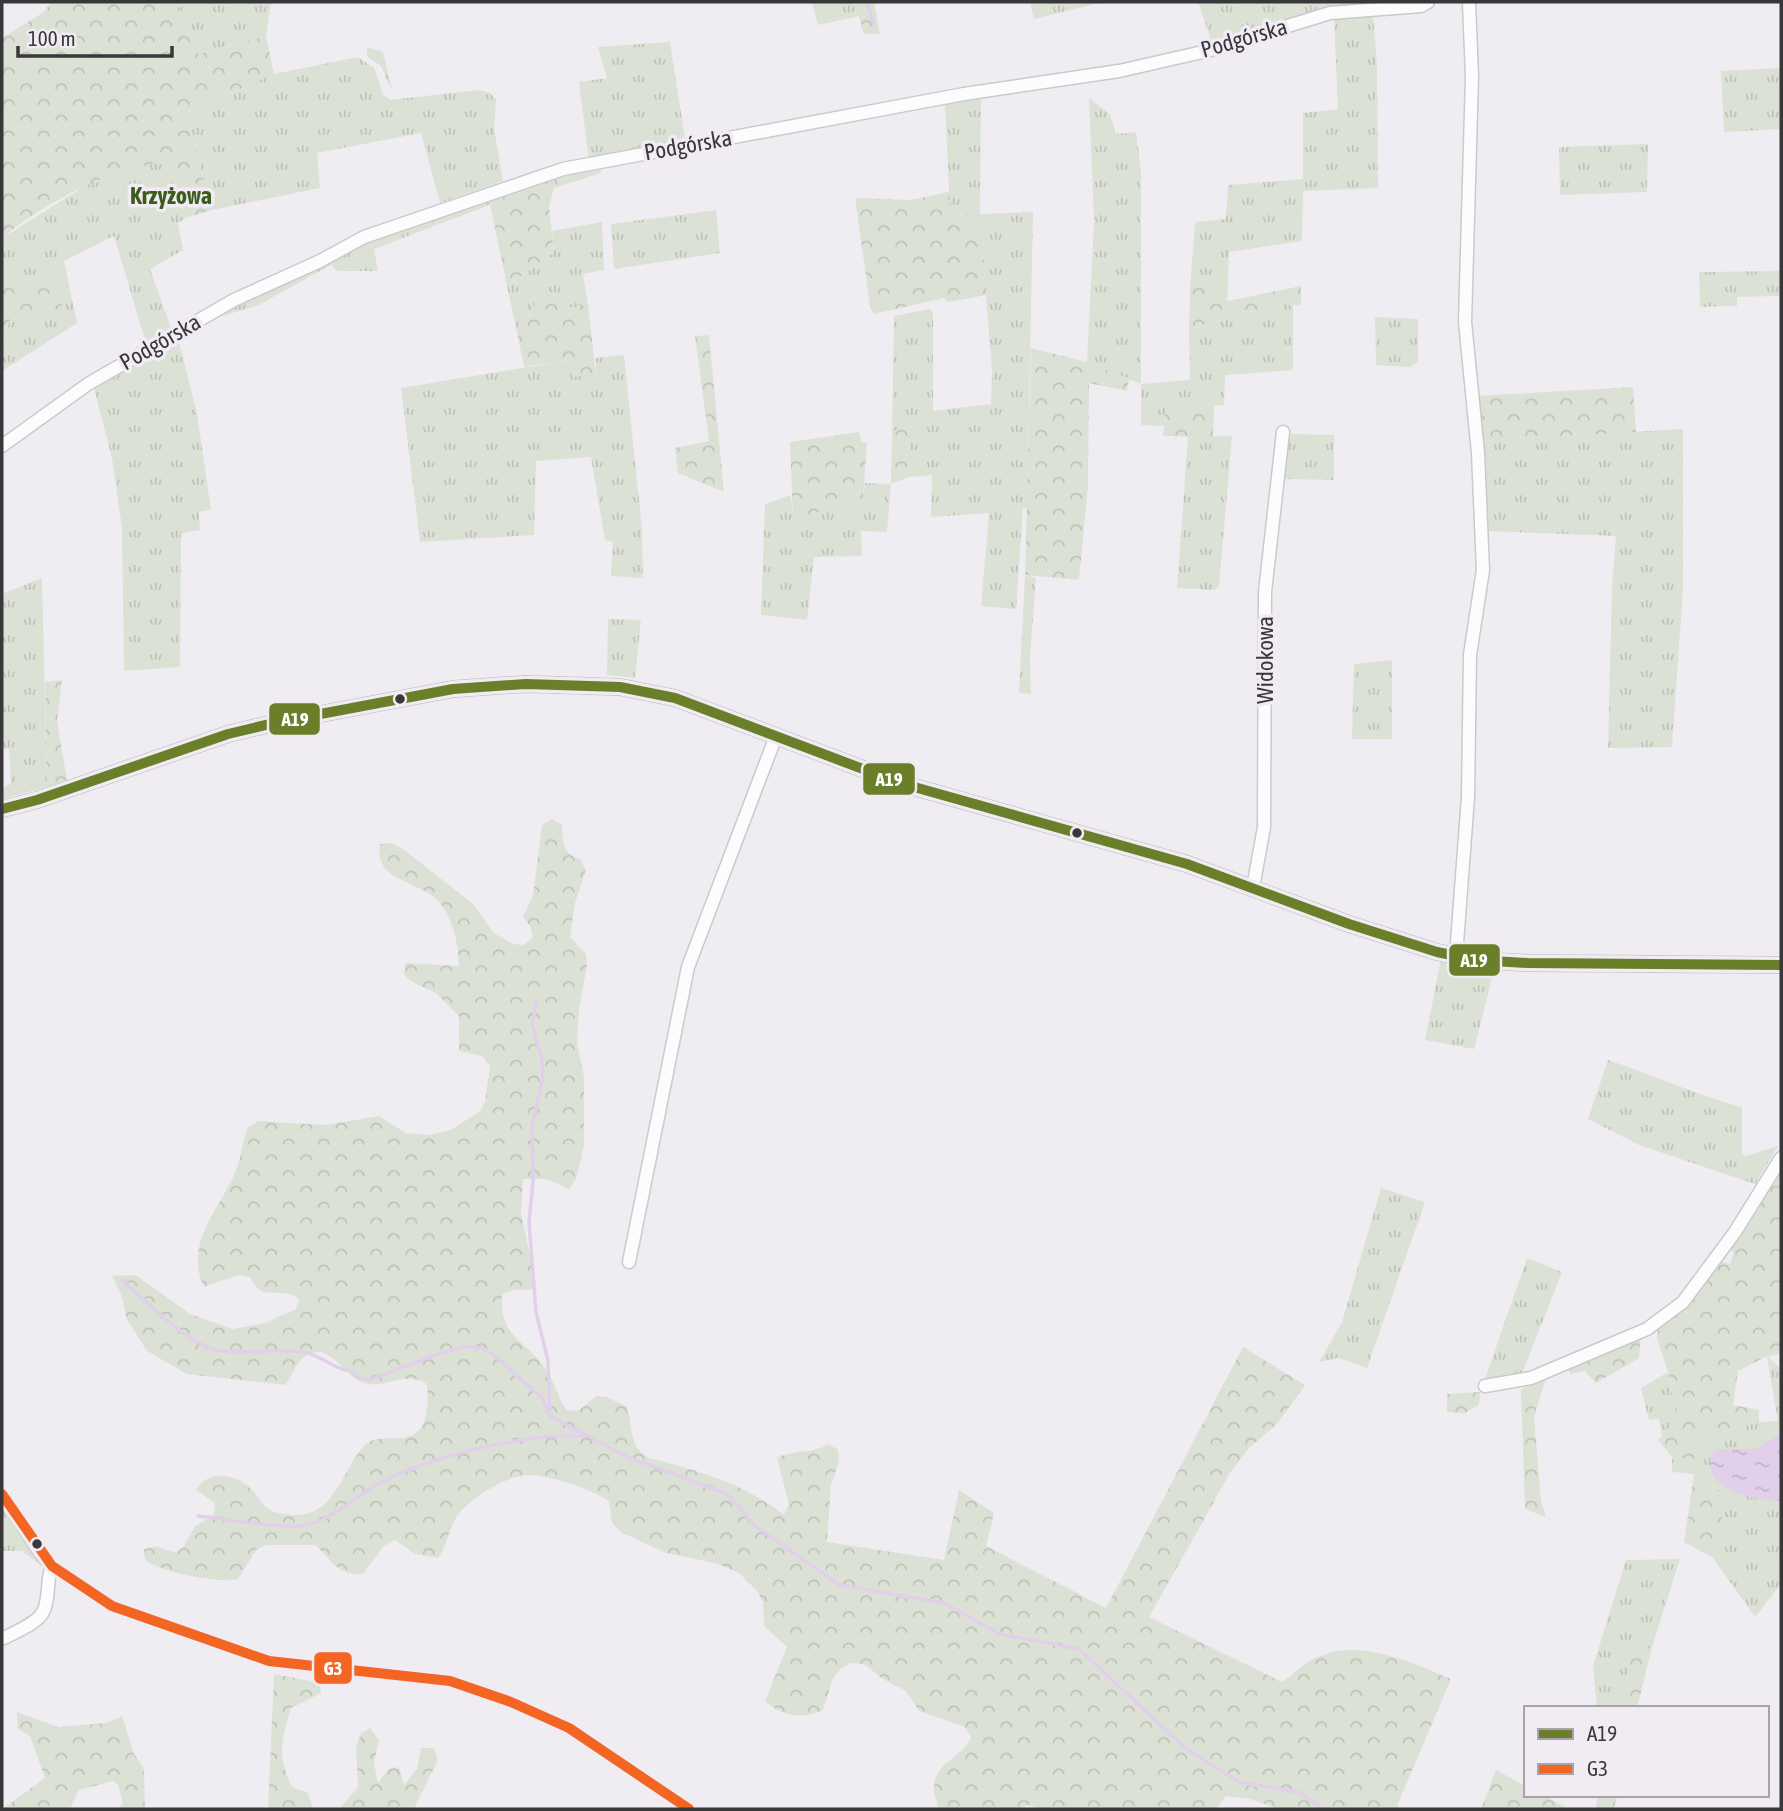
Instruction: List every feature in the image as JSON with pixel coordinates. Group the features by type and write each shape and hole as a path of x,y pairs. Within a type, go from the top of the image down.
{"street":[{"name":"Podgórska","path":"2,446 99,377 234,300 320,261 364,237 563,169 964,94 1119,72 1206,51 1330,13 1421,6 1428,2"},
{"path":"1456,956 1468,797 1469,655 1483,570 1479,465 1465,322 1472,76 1469,2"},
{"name":"Widokowa","path":"1254,888 1264,827 1265,592 1283,432"},
{"path":"2,809 37,800 228,734 411,696 472,687 526,684 626,688 675,698 901,783 1187,864 1349,924 1456,956 1528,963 1781,965"},
{"path":"629,1262 688,967 776,736"},
{"path":"1485,1386 1531,1378 1647,1329 1684,1302 1735,1232 1781,1158"},
{"path":"2,1494 40,1553 52,1566 112,1606 269,1661 450,1681 511,1702 569,1728 690,1809"},
{"path":"4,1638 35,1620 44,1610 48,1576 52,1566"}],"green space":[{"path":"51,2 177,2 199,54 266,36 274,74 186,113 212,210 186,218 169,162 125,171 80,188 38,212 2,238 2,38 44,12"},
{"path":"177,2 271,2 266,36 198,54"},
{"path":"812,2 855,2 859,16 818,25"},
{"path":"855,2 874,2 880,34 864,34"},
{"path":"1030,2 1104,2 1034,19"},
{"path":"1198,2 1366,2 1333,7 1212,43"},
{"path":"1373,15 1377,65 1378,188 1303,191 1302,241 1229,252 1228,283 1190,288 1195,222 1226,219 1228,185 1303,179 1303,113 1338,109 1334,16"},
{"path":"670,42 685,140 589,160 579,82 607,78 598,47"},
{"path":"367,47 383,52 392,91 381,66 367,56"},
{"path":"358,57 374,68 383,94 390,100 479,90 490,93 496,100 494,128 503,181 440,203 421,133 317,153 320,188 212,210 186,113 274,74"},
{"path":"1781,68 1781,129 1724,132 1721,71"},
{"path":"981,94 980,214 1033,212 1027,508 1023,508 1016,609 981,606 989,513 931,517 932,475 909,477 911,422 892,432 894,316 930,309 933,313 933,411 991,404 992,373 980,215 950,214 945,102"},
{"path":"1089,98 1110,114 1116,134 1136,132 1141,171 1141,384 1087,362 1094,221"},
{"path":"1648,144 1647,192 1560,195 1559,147"},
{"path":"169,162 186,218 178,223 183,250 150,269 171,328 146,343 114,236 64,261 77,323 2,371 2,346 10,319 63,308 10,286 2,266 2,238 93,181 136,165"},
{"path":"600,166 601,173 554,188 549,207 554,252 507,286 489,199"},
{"path":"949,192 950,214 980,215 987,295 948,302 944,298 874,314 870,305 855,198 911,200"},
{"path":"489,199 490,205 374,249 378,271 337,271 331,265 259,305 199,323 364,241"},
{"path":"716,210 720,253 614,269 611,224"},
{"path":"602,222 604,270 583,274 588,305 562,309 539,295 518,337 507,286 554,252 552,231"},
{"path":"2,266 10,286 59,280 63,309 10,319 2,346"},
{"path":"1781,271 1781,296 1737,297 1737,306 1700,307 1699,272"},
{"path":"1228,283 1227,301 1301,286 1301,305 1279,304 1189,329 1190,288"},
{"path":"539,295 559,296 562,309 588,305 596,374 572,377 569,360 524,367 518,337"},
{"path":"1279,304 1293,305 1293,370 1225,375 1224,405 1166,406 1164,426 1141,425 1141,384 1190,380 1189,329"},
{"path":"1375,317 1418,319 1418,362 1410,367 1376,365"},
{"path":"709,335 724,492 678,473 675,448 709,441 695,336"},
{"path":"178,338 197,413 211,510 199,512 200,530 181,533 180,667 124,671 122,528 112,458 94,388"},
{"path":"1031,348 1087,362 1129,379 1127,391 1089,383 1088,485 1079,580 1025,575"},
{"path":"624,355 642,529 643,578 611,576 613,542 605,540 591,457 536,461 534,535 420,542 401,388 570,360 596,373 596,358"},
{"path":"1633,387 1636,432 1481,441 1476,396"},
{"path":"1214,405 1213,437 1163,436 1166,406"},
{"path":"912,421 909,477 891,484 892,432"},
{"path":"1683,429 1683,589 1672,747 1608,748 1616,536 1486,531 1481,441"},
{"path":"859,432 861,442 867,443 863,499 793,519 790,442"},
{"path":"1292,434 1334,435 1334,480 1283,479 1286,437"},
{"path":"1232,436 1219,586 1215,590 1177,588 1188,437"},
{"path":"865,483 891,484 887,532 861,531 862,556 814,557 807,620 761,615 765,504 791,495 793,518 863,499"},
{"path":"1025,575 1036,578 1030,657 1031,694 1019,693"},
{"path":"42,578 47,787 2,799 2,788 11,784 9,749 2,749 2,594"},
{"path":"608,619 641,620 635,678 607,675"},
{"path":"1392,660 1392,739 1352,739 1354,664"},
{"path":"62,680 57,721 67,780 47,787 45,682"},
{"path":"552,819 562,825 563,842 567,851 580,859 586,870 575,903 570,937 586,954 587,965 579,1009 577,1043 584,1077 584,1145 576,1179 569,1189 547,1179 523,1179 521,1213 537,1289 513,1290 502,1294 502,1309 510,1330 547,1371 567,1410 578,1411 596,1396 607,1397 627,1407 634,1442 649,1458 703,1473 737,1487 784,1515 789,1504 777,1458 815,1450 829,1444 838,1450 839,1462 831,1484 827,1542 944,1560 959,1490 994,1513 986,1546 1106,1608 1243,1347 1305,1385 1278,1423 1248,1449 1230,1473 1149,1617 1282,1682 1308,1662 1343,1650 1362,1650 1399,1658 1451,1679 1397,1806 1403,1809 1279,1809 1250,1799 1226,1796 1216,1809 1041,1809 1028,1805 1017,1809 938,1809 934,1790 936,1778 944,1765 962,1750 971,1737 965,1727 919,1711 906,1691 883,1679 864,1664 851,1663 841,1669 833,1678 823,1710 800,1716 771,1706 765,1701 787,1647 764,1626 763,1602 757,1591 739,1573 715,1563 666,1553 621,1532 612,1523 609,1501 580,1487 547,1477 518,1476 480,1495 458,1515 438,1558 415,1554 395,1540 384,1546 363,1574 341,1570 315,1545 267,1545 256,1550 238,1579 228,1580 190,1576 164,1569 145,1560 144,1549 155,1546 176,1553 184,1546 195,1526 214,1515 215,1503 196,1490 207,1479 222,1476 236,1479 250,1488 265,1506 274,1512 294,1515 311,1513 321,1507 338,1488 365,1445 378,1439 413,1435 425,1420 427,1384 419,1380 404,1379 368,1384 359,1381 335,1360 319,1352 310,1354 299,1362 285,1385 187,1374 147,1351 127,1320 122,1297 112,1276 136,1275 190,1314 233,1329 265,1323 296,1309 299,1299 284,1293 261,1290 250,1277 238,1275 204,1287 199,1272 200,1243 234,1175 248,1127 258,1121 325,1125 379,1116 406,1133 428,1135 451,1130 480,1111 485,1101 490,1066 482,1056 459,1051 459,1016 436,993 404,975 405,963 459,966 451,922 442,906 429,893 398,878 383,866 380,844 391,843 403,849 473,904 494,933 513,944 524,945 533,937 530,926 523,917 533,896 542,825"},
{"path":"1441,959 1494,970 1474,1049 1425,1040"},
{"path":"1608,1060 1742,1107 1742,1154 1746,1156 1778,1146 1755,1184 1639,1145 1588,1119"},
{"path":"1781,1164 1781,1349 1738,1371 1733,1405 1759,1410 1759,1422 1698,1438 1695,1459 1672,1457 1658,1440 1677,1418 1668,1372 1657,1339 1658,1327 1720,1261 1730,1264 1734,1252 1730,1250 1765,1186"},
{"path":"1381,1188 1425,1202 1367,1368 1338,1358 1319,1362 1342,1322"},
{"path":"1527,1258 1562,1272 1522,1374 1484,1382"},
{"path":"1641,1335 1639,1358 1596,1383 1585,1371 1571,1374 1567,1368"},
{"path":"1781,1349 1781,1353 1768,1357 1781,1369 1781,1584 1755,1617 1713,1558 1727,1495 1694,1474 1672,1472 1672,1457 1695,1458 1698,1438 1759,1422 1778,1421 1767,1357"},
{"path":"1668,1372 1677,1419 1662,1436 1659,1419 1649,1420 1641,1388"},
{"path":"1546,1378 1534,1417 1541,1501 1546,1517 1525,1509 1521,1389"},
{"path":"1480,1392 1479,1405 1465,1413 1447,1412 1447,1394"},
{"path":"1694,1474 1727,1495 1713,1558 1684,1542"},
{"path":"2,1505 43,1567 22,1551 2,1551"},
{"path":"1680,1559 1652,1647 1637,1645 1616,1706 1597,1706 1593,1666 1626,1560"},
{"path":"1637,1644 1652,1647 1637,1706 1616,1706"},
{"path":"274,1674 320,1683 321,1693 291,1708 282,1748 284,1766 292,1787 308,1793 313,1809 268,1809"},
{"path":"17,1712 58,1727 106,1723 122,1716 134,1754 144,1769 145,1809 118,1809 123,1803 118,1785 113,1781 79,1790 70,1809 2,1809 2,1804 4,1808 45,1778 30,1736 18,1729"},
{"path":"370,1728 379,1740 374,1763 378,1783 388,1769 399,1767 404,1785 417,1769 421,1748 434,1748 438,1760 414,1809 339,1809 358,1787 356,1747 361,1733"},
{"path":"1496,1770 1524,1785 1524,1797 1547,1797 1569,1809 1481,1809"},
{"path":"1598,1797 1617,1797 1614,1809 1596,1809"}],"water":[{"path":"1781,1433 1781,1501 1744,1496 1721,1484 1713,1476 1710,1465 1713,1452 1718,1449 1756,1449"}],"waterway":[{"path":"867,2 873,23"},
{"path":"537,1001 532,1024 542,1060 543,1077 532,1127 533,1182 529,1222 536,1312 548,1361 550,1413"},
{"path":"122,1280 182,1333 209,1348 232,1352 303,1352 351,1371 358,1378 369,1380 464,1347 482,1348 495,1356 542,1398 550,1416 628,1457 727,1494 755,1526 840,1585 944,1603 1000,1634 1079,1649 1185,1748 1239,1782 1301,1793 1323,1809"},
{"path":"198,1516 277,1526 311,1524 332,1515 380,1483 452,1455 534,1438 583,1436"}],"transit line":[{"name":"A19","path":"2,809 37,800 228,734 278,722 453,689 526,684 620,687 675,698 900,783 1187,864 1349,924 1437,952 1475,960 1528,963 1781,965"},
{"name":"G3","path":"2,1494 52,1566 112,1606 269,1661 450,1681 511,1702 569,1728 689,1809"}],"district":[{"name":"Krzyżowa","path":"171,196"}]}
